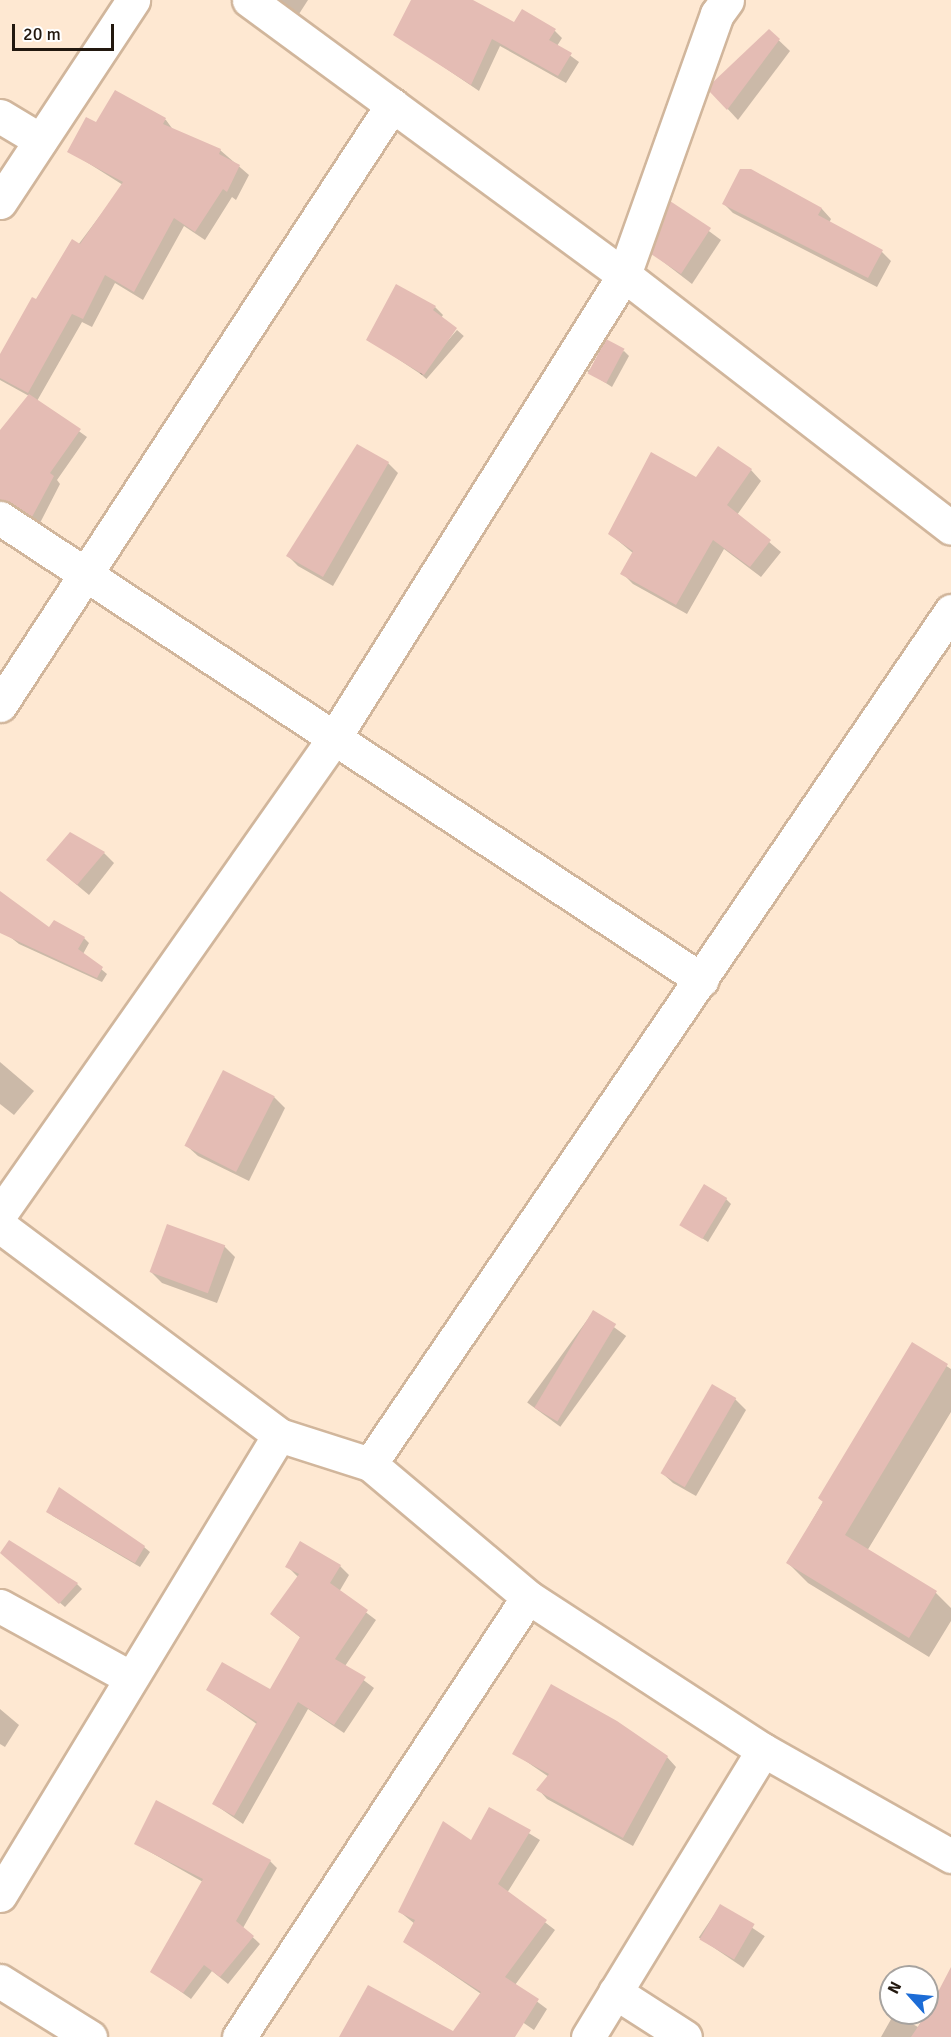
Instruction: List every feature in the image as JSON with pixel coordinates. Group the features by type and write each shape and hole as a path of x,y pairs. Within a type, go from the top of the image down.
{"street":[{"path":"0,202 133,0"},
{"path":"249,0 624,275 951,528"},
{"path":"0,1214 334,738 624,275 714,5"},
{"path":"0,705 392,105"},
{"path":"0,116 40,140"},
{"path":"0,518 702,980"},
{"path":"370,1464 702,980 951,611"},
{"path":"0,1227 279,1435 370,1464 528,1597 763,1750 951,1856"},
{"path":"0,1894 279,1435"},
{"path":"239,2037 528,1597"},
{"path":"0,1606 131,1678"},
{"path":"588,2037 763,1750"},
{"path":"0,1981 90,2037"},
{"path":"615,1992 685,2037"}],"building":[{"path":"411,0 473,0 514,22 522,9 556,29 549,40 572,53 558,76 492,39 471,85 393,35"},
{"path":"769,29 780,39 727,110 709,91 712,83"},
{"path":"115,90 166,118 163,124 221,149 219,154 240,165 227,192 223,189 195,232 174,218 134,292 105,275 83,319 72,314 28,393 0,378 0,354 32,297 36,299 72,239 80,244 123,182 67,152 86,117 96,122"},
{"path":"740,169 751,169 822,208 818,215 883,250 868,278 722,204"},
{"path":"670,201 711,228 681,274 651,254"},
{"path":"396,284 436,306 433,310 457,328 424,375 366,340"},
{"path":"606,339 625,349 606,383 588,373"},
{"path":"29,394 81,429 50,473 54,476 32,517 0,499 0,430"},
{"path":"357,444 389,462 323,577 286,556"},
{"path":"718,446 752,469 727,505 771,540 750,567 713,540 676,605 620,574 633,551 608,534 651,452 696,477"},
{"path":"70,832 105,852 77,885 46,860"},
{"path":"0,891 49,927 54,920 85,937 78,949 103,967 97,978 0,933"},
{"path":"223,1070 275,1096 236,1172 184,1146"},
{"path":"704,1184 727,1198 702,1239 679,1225"},
{"path":"167,1224 225,1245 208,1293 150,1272"},
{"path":"593,1310 616,1324 557,1422 534,1408"},
{"path":"912,1342 948,1364 845,1535 937,1591 909,1638 786,1563 823,1502 818,1498"},
{"path":"712,1384 736,1398 685,1487 660,1473"},
{"path":"59,1487 145,1546 135,1563 46,1512"},
{"path":"9,1540 78,1583 59,1604 0,1553"},
{"path":"300,1541 341,1565 330,1583 368,1610 335,1659 366,1677 334,1725 298,1702 234,1816 212,1804 257,1722 206,1690 222,1662 270,1689 300,1637 270,1614 299,1574 285,1567"},
{"path":"551,1684 617,1721 668,1756 623,1838 536,1790 549,1774 512,1754"},
{"path":"156,1800 271,1860 236,1921 254,1936 220,1977 204,1965 183,1993 150,1972 203,1879 134,1844"},
{"path":"489,1807 531,1830 498,1884 547,1920 505,1977 539,1999 515,2037 339,2037 368,1985 453,2031 481,1992 403,1942 415,1920 398,1912 443,1821 471,1840"},
{"path":"720,1904 755,1924 734,1960 700,1940"},
{"path":"951,1967 951,2037 911,2037 919,2025 939,2025 939,1990"}]}
